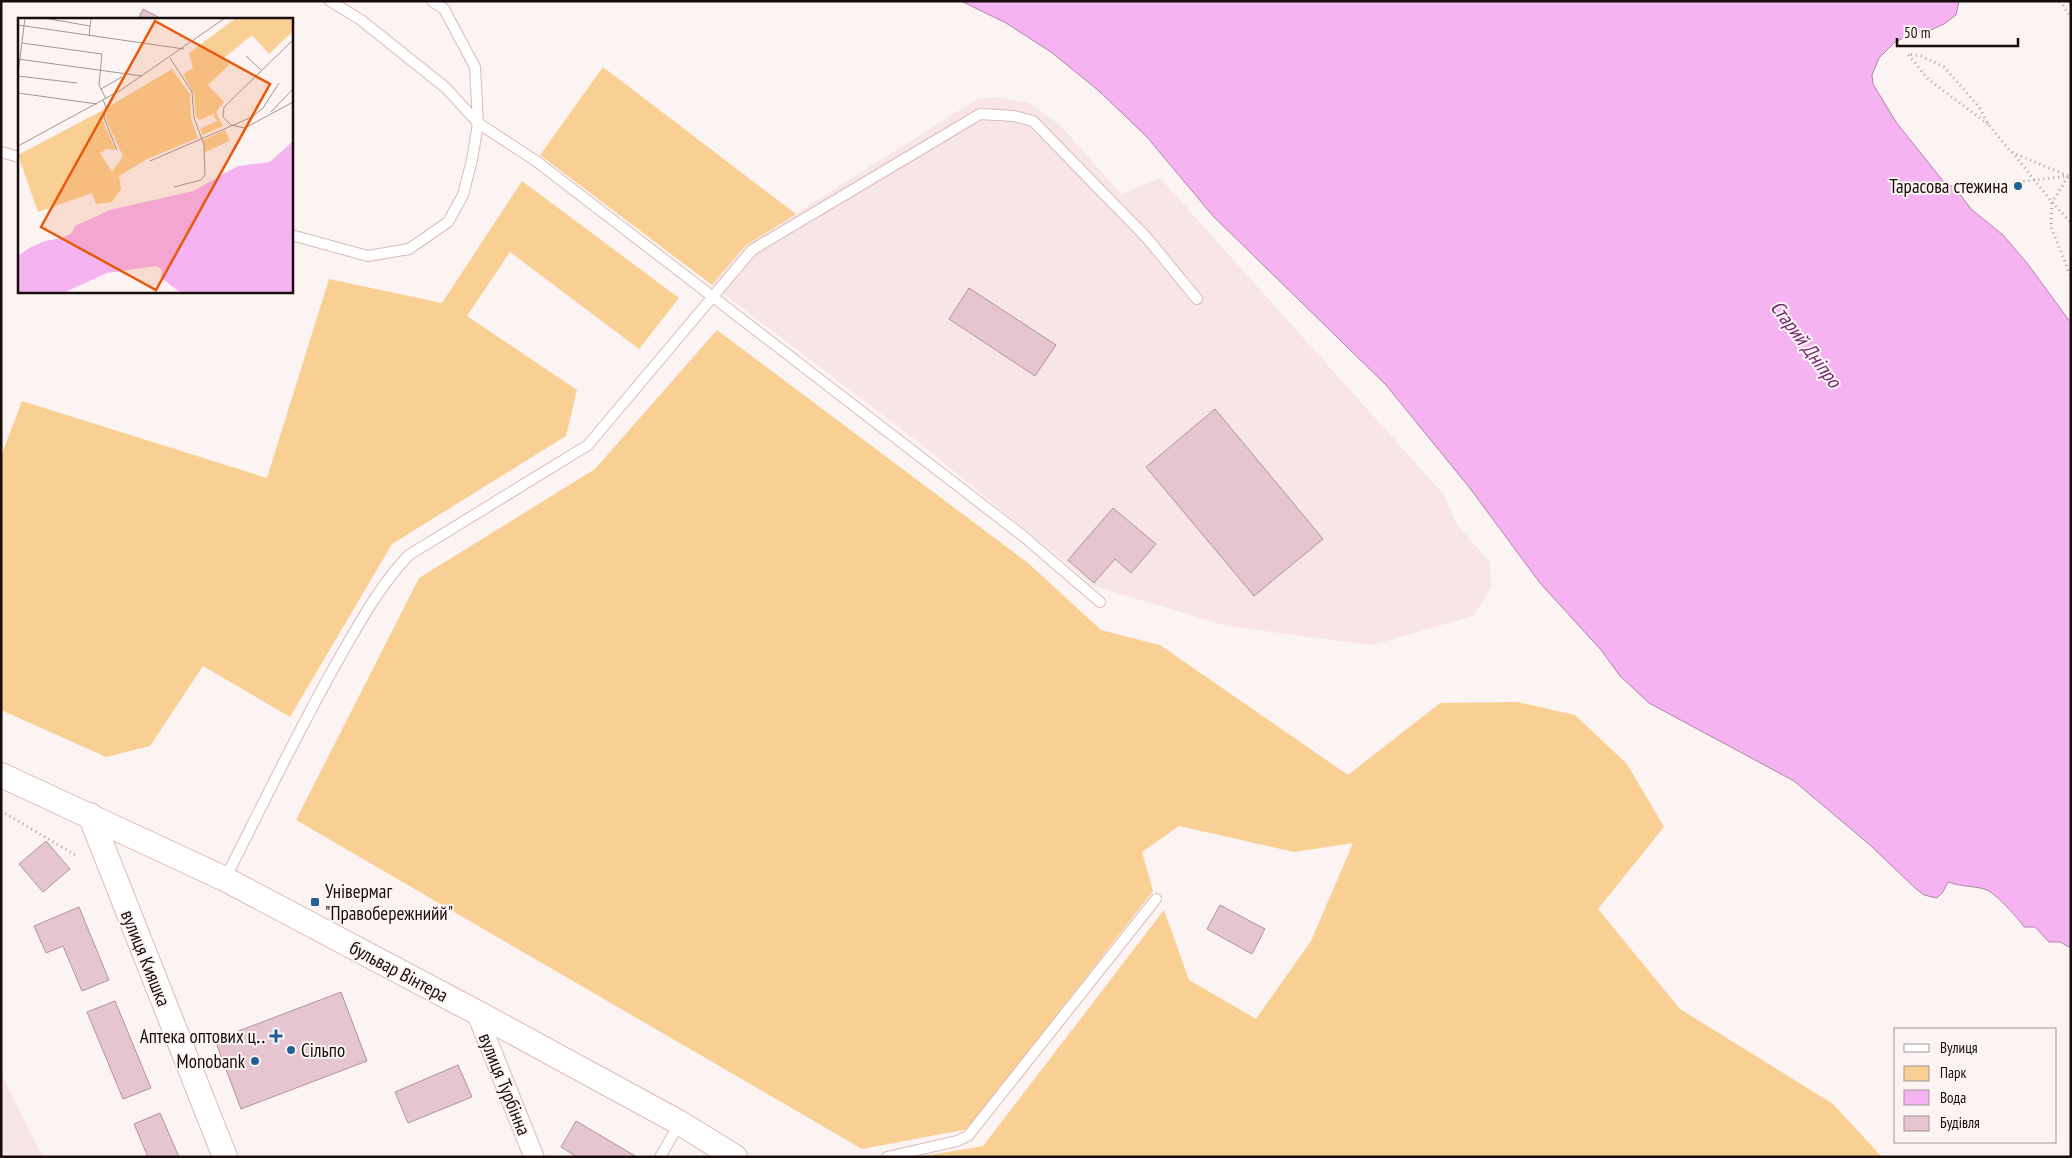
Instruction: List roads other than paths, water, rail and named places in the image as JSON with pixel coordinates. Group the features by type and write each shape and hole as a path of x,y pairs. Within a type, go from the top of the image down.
{"street":[{"name":"бульвар Вінтера","path":"1,775 225,879 680,1123 735,1157"},
{"name":"вулиця Кияшка","path":"90,815 225,1157"},
{"name":"вулиця Турбінна","path":"476,1012 534,1157"}],"lane":[{"path":"330,1 361,20 446,88 478,123 536,161 1024,536 1100,602"},
{"path":"292,235 368,256 409,249 448,222 462,196 472,160 478,123 475,67 444,9 432,1"},
{"path":"225,879 312,707 358,625 392,572 410,555 588,445 752,250 980,114 1014,116 1033,121 1147,238 1197,299"},
{"path":"1,152 18,157"},
{"path":"887,1157 957,1141 968,1136 1156,899"},
{"path":"660,1157 680,1123"}],"water":[{"name":"Старий Дніпро","path":"961,1 1959,1 1956,15 1944,24 1931,30 1910,34 1894,43 1879,58 1872,75 1873,84 1896,122 1943,181 1956,189 1971,209 2003,235 2027,263 2071,323 2071,948 2060,942 2049,942 2035,927 2024,927 1996,896 1987,890 1948,882 1943,892 1937,898 1924,895 1870,845 1794,781 1649,703 1620,676 1601,650 1540,583 1469,487 1386,385 1213,216 1147,137 1099,91 1051,52 1006,23"}],"place":[{"name":"Тарасова стежина","path":"2018,186"},
{"name":"Універмаг \"Правобережнийй\"","path":"315,902"},
{"name":"Аптека оптових ц‥","path":"276,1036"},
{"name":"Сільпо","path":"291,1050"},
{"name":"Monobank","path":"255,1061"}]}
